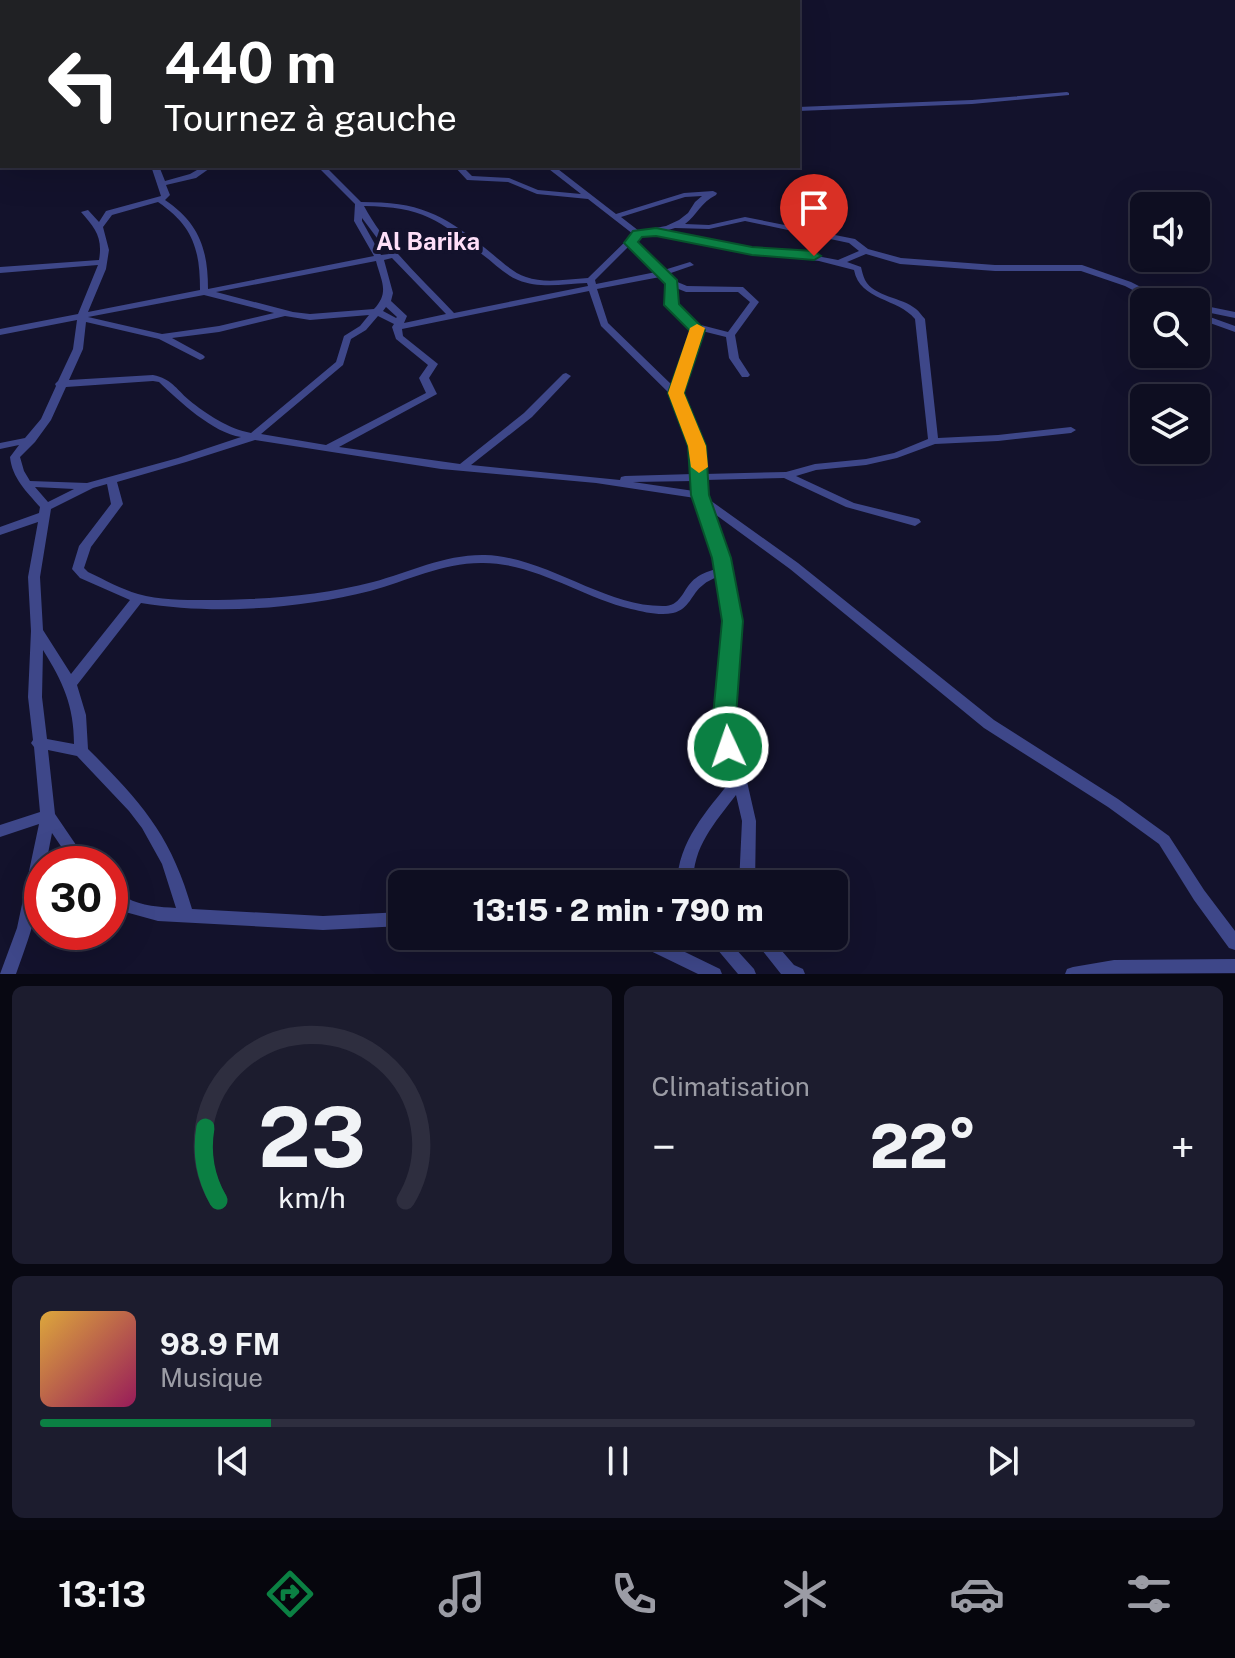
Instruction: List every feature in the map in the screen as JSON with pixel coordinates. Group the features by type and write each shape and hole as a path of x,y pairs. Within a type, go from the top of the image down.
{"street":[{"path":"800,109 972,102 1067,94"},
{"path":"99,227 109,213 160,200 166,195 156,168"},
{"path":"162,184 193,176 206,168"},
{"path":"323,168 359,204 369,223 394,255 452,316"},
{"path":"460,168 470,178 509,180 537,192 589,197"},
{"path":"552,168 617,216 660,274 672,283 686,289 736,288 746,291 755,306 730,335"},
{"path":"359,204 397,204 428,211 456,227 522,279 592,283 634,238 674,226 691,216 696,202 713,193 684,195 617,216"},
{"path":"160,200 193,228 205,259 204,292"},
{"path":"0,531 46,511 89,486 252,437 331,372 344,358 347,338 363,328 386,302 389,293 379,258 358,221 359,204"},
{"path":"602,207 642,208"},
{"path":"8,974 25,928 48,815 35,697 37,631 34,577 46,511 30,484 15,467 15,457 46,420 78,349 82,317 103,262 105,250 99,227 85,212"},
{"path":"674,226 703,228 745,219 852,241 865,251 900,261 995,268 1082,268 1134,288"},
{"path":"656,232 752,251 802,254 841,262 858,269 858,276 867,288 913,308 919,316 933,441"},
{"path":"841,262 865,251"},
{"path":"0,332 394,255"},
{"path":"0,270 103,262"},
{"path":"204,292 310,317 377,312 398,325 452,316 592,283 660,274 690,265"},
{"path":"592,283 604,324 676,393 697,446 701,498 724,570 732,621 725,716 728,747 736,764 749,821 747,870"},
{"path":"672,283 672,305 697,327 730,335"},
{"path":"328,448 432,394 424,378 433,364 399,337 398,325 402,316 386,302"},
{"path":"1210,310 1235,315"},
{"path":"162,337 219,329 285,313"},
{"path":"82,317 162,337 200,357"},
{"path":"1210,320 1235,329"},
{"path":"676,393 697,327"},
{"path":"730,335 734,358 745,375"},
{"path":"464,466 528,415 566,376"},
{"path":"60,384 142,377 162,380 208,418 233,433 441,466 596,480 701,498 803,574 989,724 1113,803 1164,840 1235,943"},
{"path":"596,480 786,475 815,467 881,458 933,441 1071,430"},
{"path":"0,446 32,440"},
{"path":"786,475 850,505 915,522"},
{"path":"111,479 117,504 85,546 78,569 84,575 138,599 185,605 319,595 368,587 451,561 485,559 518,562 545,575 627,603 667,610 684,602 698,583 724,570"},
{"path":"30,484 89,486"},
{"path":"71,683 138,599"},
{"path":"37,631 71,683 82,717 81,751"},
{"path":"38,743 81,751 141,811 176,874 186,915"},
{"path":"683,870 695,841 738,782"},
{"path":"0,831 48,815"},
{"path":"48,815 69,846"},
{"path":"128,906 158,914 323,923 388,920"},
{"path":"665,950 714,974"},
{"path":"727,950 748,974"},
{"path":"771,950 788,970 797,974"},
{"path":"1073,974 1114,967 1235,966"}],"slow traffic":[{"path":"697,328 676,393 697,446 699,467"}],"district":[{"name":"Al Barika","path":"428,242"}],"route":[{"path":"728,747 725,716 732,621 722,558 700,495 697,446 676,393 698,330 672,305 672,283 631,243 638,234 656,232 752,251 814,256"}]}
